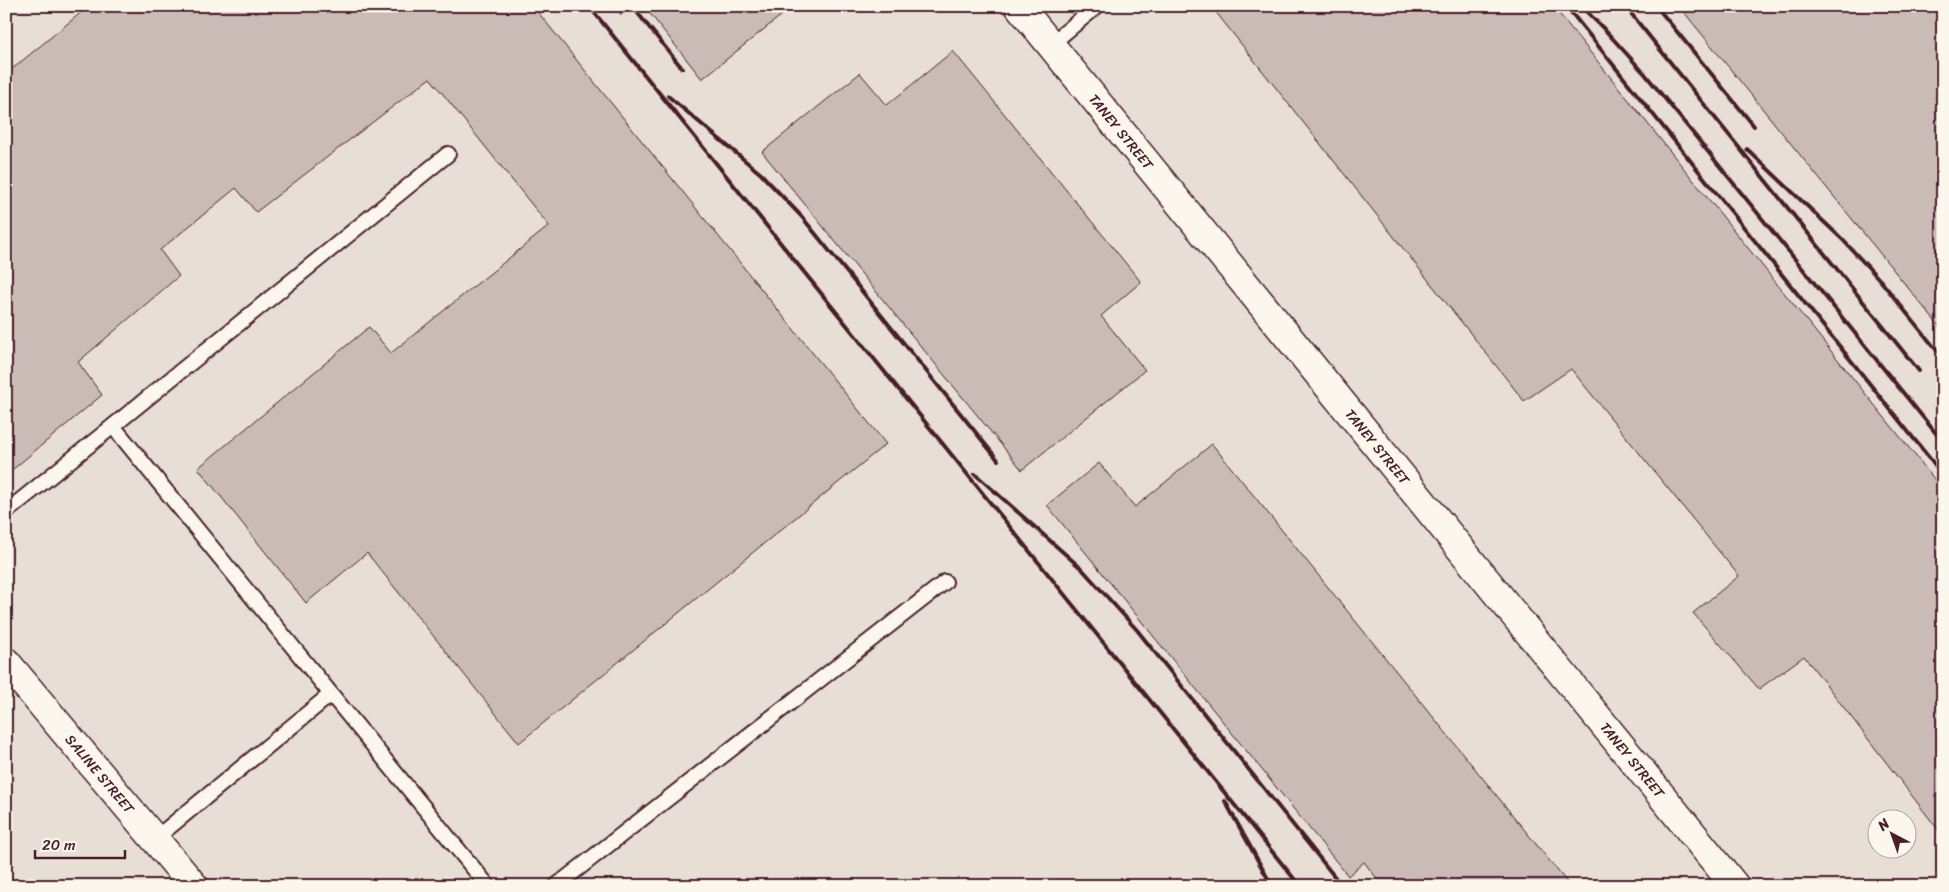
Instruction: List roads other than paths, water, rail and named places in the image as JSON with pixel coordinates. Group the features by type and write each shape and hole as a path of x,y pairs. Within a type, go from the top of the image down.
{"street":[{"name":"TANEY STREET","path":"1019,6 1735,886"},
{"name":"SALINE STREET","path":"6,662 156,838 194,886"}],"lane":[{"path":"1051,44 1097,6"},
{"path":"6,512 448,154"},
{"path":"113,426 488,886"},
{"path":"556,886 945,582"},
{"path":"156,838 331,694"}],"railway":[{"path":"589,6 1300,886"},
{"path":"632,6 682,68"},
{"path":"1566,6 1943,475"},
{"path":"1581,6 1645,74 1943,442"},
{"path":"1625,6 1919,371"},
{"path":"1656,6 1754,126"},
{"path":"668,96 761,174 802,217 998,460"},
{"path":"1747,149 1842,239 1880,280 1943,358"},
{"path":"975,474 1082,569 1137,630 1342,886"},
{"path":"1225,801 1272,886"}]}
